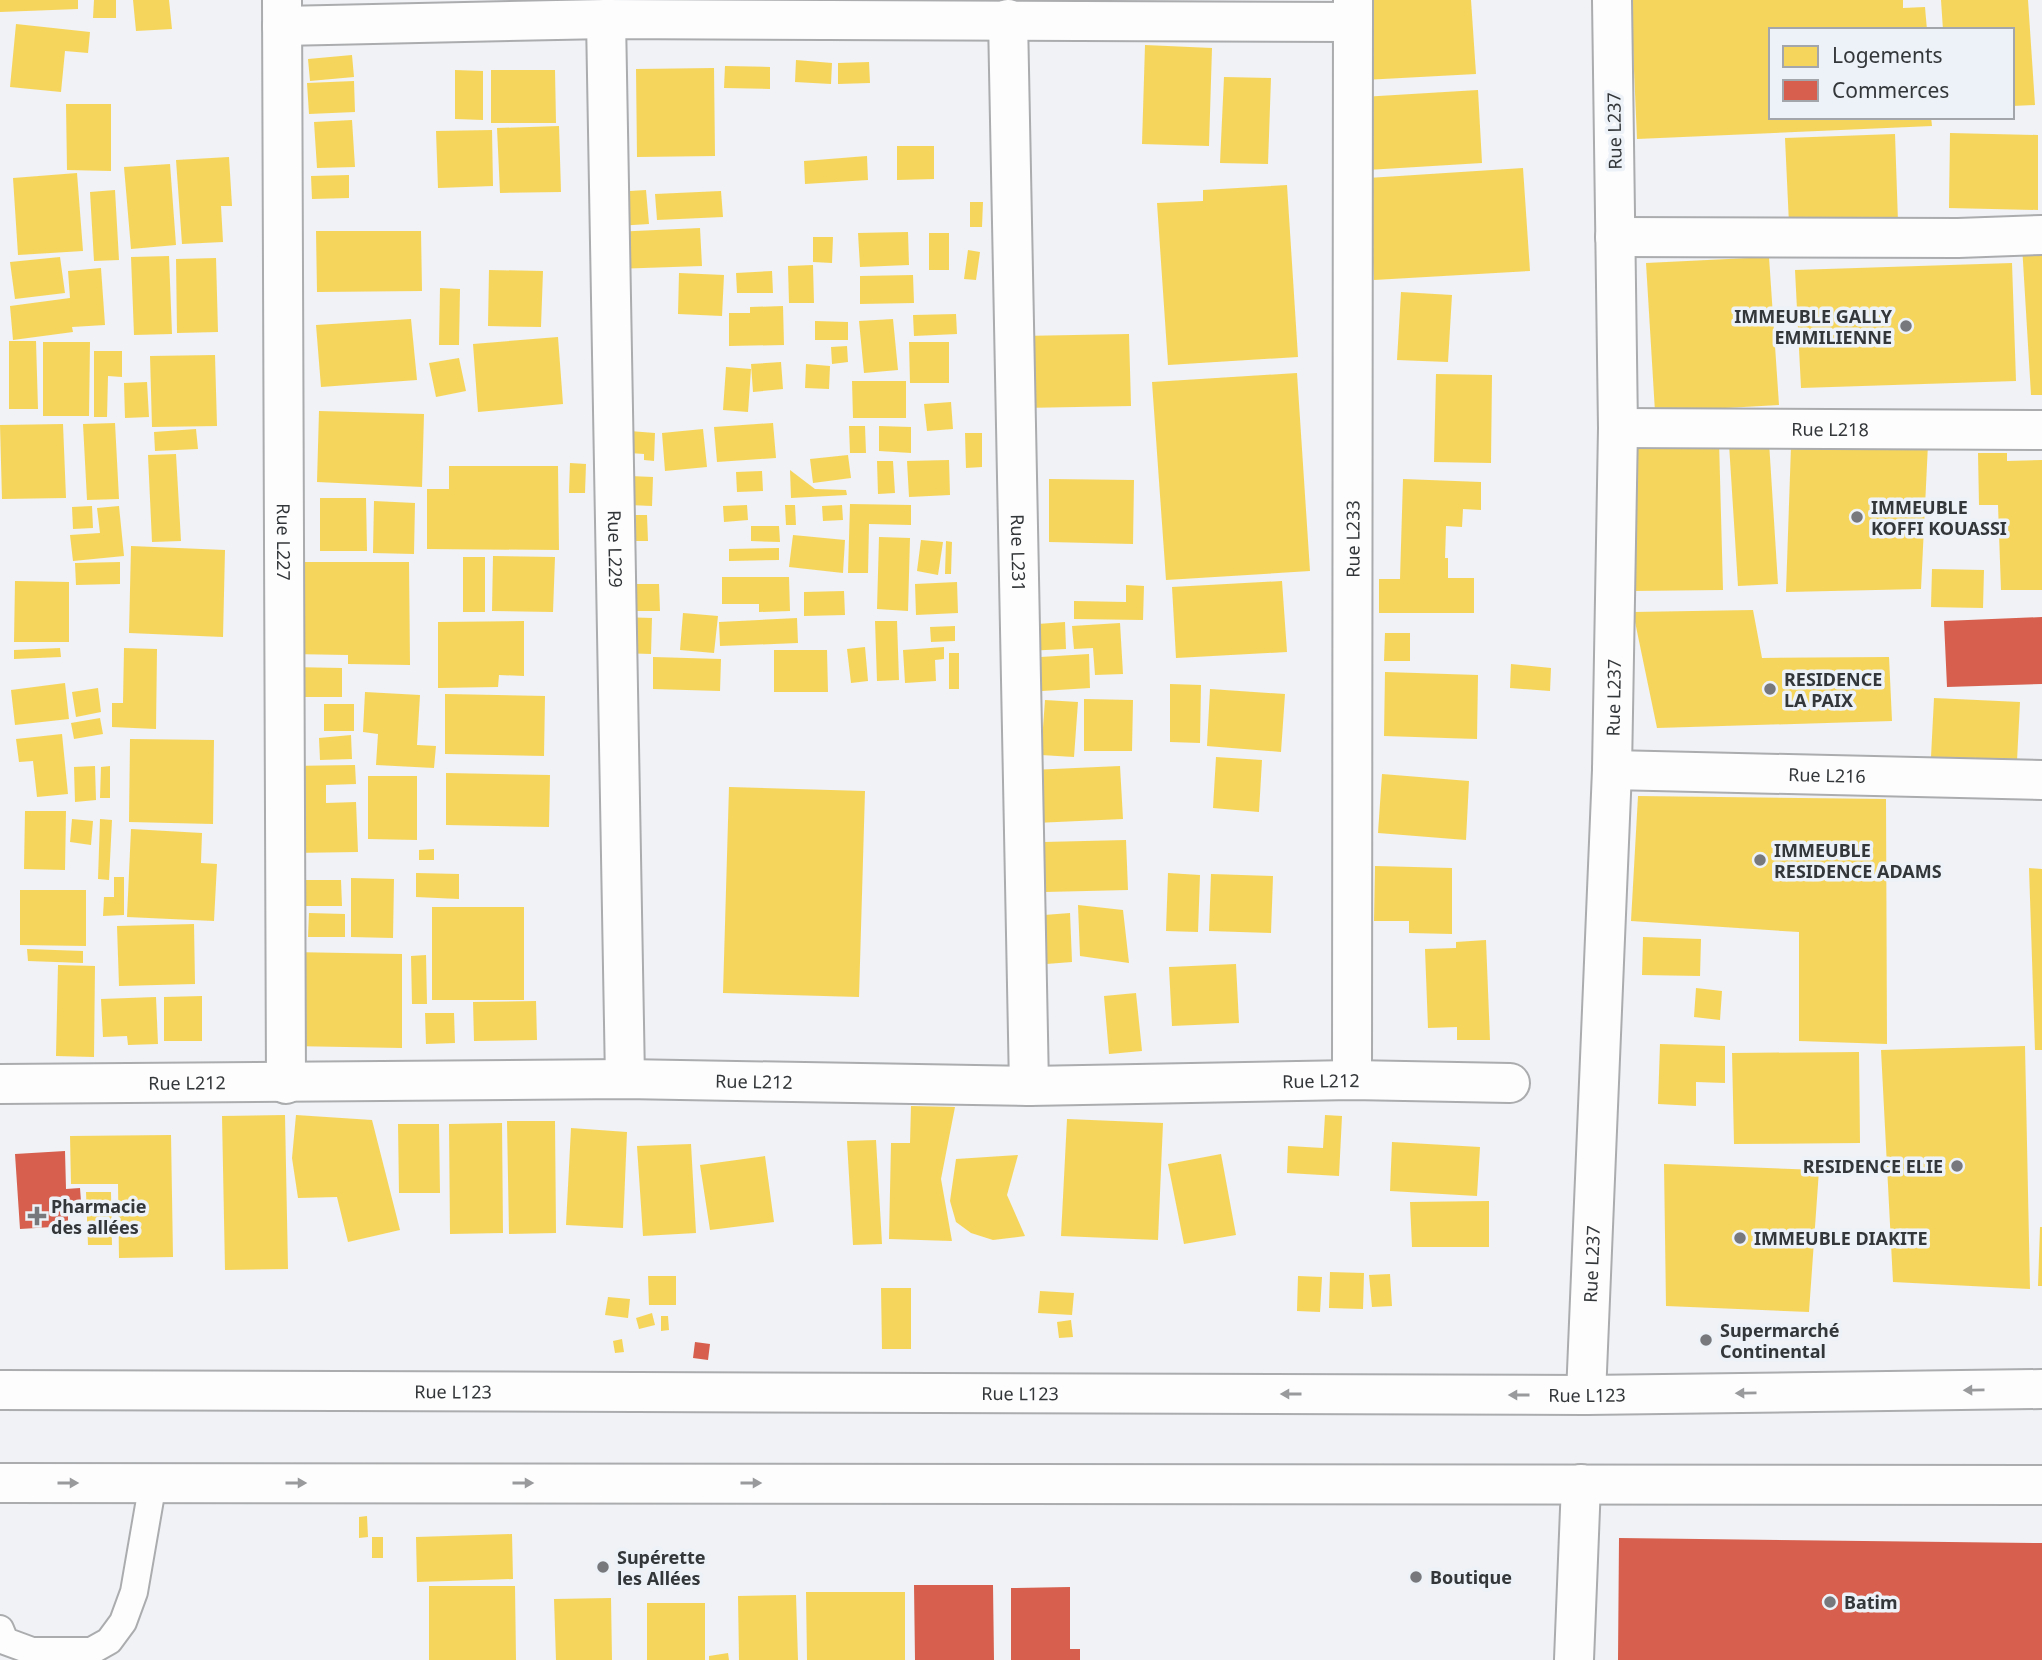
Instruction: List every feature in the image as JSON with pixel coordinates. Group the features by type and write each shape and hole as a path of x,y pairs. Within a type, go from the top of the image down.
{"street":[{"name":"Rue L237","path":"1586,1395 1612,770 1618,428 1612,0"},
{"path":"282,13 606,19 1008,19 1353,11"},
{"name":"Rue L233","path":"1352,1080 1353,11"},
{"name":"Rue L227","path":"282,13 286,1084"},
{"name":"Rue L229","path":"606,19 625,1079"},
{"name":"Rue L231","path":"1008,19 1029,1086"},
{"path":"1615,237 1958,238 2042,235"},
{"name":"Rue L218","path":"1618,428 2042,430"},
{"name":"Rue L216","path":"1612,770 2042,780"},
{"name":"Rue L212","path":"0,1084 286,1084 625,1079 1029,1086 1352,1080 1510,1083"},
{"name":"Rue L123","path":"0,1390 1586,1395 2042,1389"},
{"path":"0,1483 2042,1485"},
{"path":"1574,1660 1581,1484"}],"lane":[{"path":"0,1629 5,1642 32,1651 91,1651 109,1641 123,1622 134,1591 153,1482"}],"building: Logements":[{"path":"0,0 78,0 78,9 0,12"},
{"path":"94,0 116,0 116,18 93,18"},
{"path":"133,0 169,0 172,29 136,31"},
{"path":"1358,0 1471,0 1476,74 1364,80"},
{"path":"1631,0 1903,0 1903,8 1925,7 1927,28 1769,28 1769,119 1931,119 1932,126 1637,139"},
{"path":"1941,0 2028,0 2035,105 2014,106 2014,28 1943,28"},
{"path":"16,24 90,32 88,53 65,51 61,92 10,87"},
{"path":"1145,45 1212,48 1209,146 1142,144"},
{"path":"352,55 354,77 310,81 308,59"},
{"path":"796,60 832,63 831,84 795,82"},
{"path":"869,62 870,83 838,84 838,63"},
{"path":"725,66 770,67 770,89 724,88"},
{"path":"714,68 715,156 637,157 636,69"},
{"path":"455,70 483,71 483,120 455,119"},
{"path":"491,70 555,70 556,123 491,123"},
{"path":"1224,77 1271,78 1268,164 1220,163"},
{"path":"354,81 355,112 309,114 307,83"},
{"path":"1478,90 1482,163 1367,170 1362,97"},
{"path":"66,104 111,104 111,171 67,170"},
{"path":"352,120 355,167 317,168 314,122"},
{"path":"559,126 561,192 500,193 497,128"},
{"path":"492,130 493,186 438,188 436,131"},
{"path":"1950,133 2038,135 2038,210 1949,208"},
{"path":"1895,134 1898,222 1789,224 1785,138"},
{"path":"897,146 934,146 934,179 897,180"},
{"path":"867,156 868,180 805,184 804,161"},
{"path":"229,157 232,206 221,206 223,242 182,244 176,160"},
{"path":"170,164 176,245 131,249 124,167"},
{"path":"1523,168 1530,271 1374,280 1368,178"},
{"path":"77,173 83,251 18,255 13,178"},
{"path":"349,175 349,198 312,199 311,176"},
{"path":"1287,185 1298,357 1168,365 1157,203 1203,201 1203,190"},
{"path":"115,190 119,260 94,261 90,192"},
{"path":"646,190 649,224 617,226 614,192"},
{"path":"721,191 723,217 657,220 655,194"},
{"path":"970,202 983,202 982,227 970,227"},
{"path":"700,228 702,266 614,269 613,232"},
{"path":"316,231 421,231 422,291 317,292"},
{"path":"908,232 909,265 860,267 858,233"},
{"path":"929,233 949,233 949,270 929,270"},
{"path":"813,237 833,237 832,263 813,262"},
{"path":"2042,243 2042,395 2031,395 2022,245"},
{"path":"968,250 980,252 976,280 964,279"},
{"path":"169,256 172,334 134,335 131,257"},
{"path":"60,257 65,293 15,299 10,262"},
{"path":"1769,257 1779,405 1655,412 1646,263"},
{"path":"216,258 218,332 177,333 176,259"},
{"name":"IMMEUBLE GALLY EMMILIENNE","path":"2012,263 2016,381 1801,388 1795,270"},
{"path":"813,265 814,303 789,303 788,266"},
{"path":"101,268 105,325 72,327 73,332 13,340 10,306 70,298 68,271"},
{"path":"489,270 543,271 541,327 488,326"},
{"path":"772,271 773,293 737,293 736,273"},
{"path":"679,273 724,275 722,316 678,314"},
{"path":"913,275 914,303 860,304 860,276"},
{"path":"440,288 460,289 459,345 439,345"},
{"path":"1401,292 1452,295 1448,362 1397,360"},
{"path":"783,306 784,345 729,346 729,313 750,313 750,307"},
{"path":"956,314 957,334 914,336 913,315"},
{"path":"411,319 417,380 321,387 316,325"},
{"path":"893,319 898,370 864,373 859,321"},
{"path":"815,321 848,322 848,340 815,340"},
{"path":"1129,334 1131,406 1022,408 1020,336"},
{"path":"558,337 563,404 478,412 473,344"},
{"path":"9,341 36,341 38,409 9,409"},
{"path":"43,342 90,342 89,416 43,416"},
{"path":"909,342 949,342 949,383 910,383"},
{"path":"847,346 848,362 832,364 831,347"},
{"path":"94,351 122,351 122,377 108,376 107,417 94,417"},
{"path":"215,355 217,426 152,427 150,356"},
{"path":"459,358 466,391 436,397 429,363"},
{"path":"781,362 783,389 753,392 751,364"},
{"path":"806,364 830,366 829,389 805,388"},
{"path":"726,367 751,369 748,412 723,410"},
{"path":"1297,373 1310,571 1166,580 1152,382"},
{"path":"1436,374 1492,375 1491,463 1434,462"},
{"path":"852,381 906,381 906,418 853,418"},
{"path":"147,382 149,417 125,418 124,383"},
{"path":"951,402 953,429 927,431 924,404"},
{"path":"319,411 424,414 422,487 317,482"},
{"path":"115,423 119,499 87,500 83,424"},
{"path":"773,423 776,458 717,462 714,427"},
{"path":"63,424 66,498 2,499 0,425"},
{"path":"849,426 865,426 866,453 850,453"},
{"path":"879,426 911,427 911,453 879,451"},
{"path":"196,429 198,449 155,451 154,432"},
{"path":"703,429 707,467 665,471 662,433"},
{"path":"617,430 655,433 654,461 644,460 644,454 615,452"},
{"path":"965,433 982,433 982,467 966,468"},
{"path":"1719,440 1723,590 1631,591 1628,441"},
{"path":"1769,442 1778,584 1738,586 1729,444"},
{"name":"IMMEUBLE KOFFI KOUASSI","path":"1928,444 1921,589 1786,592 1791,446"},
{"path":"1978,453 2007,453 2007,461 2042,460 2042,590 2001,590 1998,505 1979,505"},
{"path":"176,454 181,541 152,542 148,455"},
{"path":"848,455 851,478 813,483 810,459"},
{"path":"949,460 950,495 909,497 907,461"},
{"path":"877,461 893,461 895,493 878,494"},
{"path":"570,463 586,464 585,493 569,493"},
{"path":"449,466 558,466 559,550 427,549 427,489 449,489"},
{"path":"790,470 815,489 846,490 847,495 791,498"},
{"path":"762,471 763,491 737,492 736,472"},
{"path":"630,476 653,477 652,506 629,505"},
{"path":"1049,479 1134,480 1133,544 1049,542"},
{"path":"1403,479 1481,482 1481,510 1463,509 1462,527 1446,526 1445,558 1448,558 1448,578 1474,578 1474,613 1379,613 1379,579 1400,579"},
{"path":"320,498 366,498 367,551 320,551"},
{"path":"374,501 415,503 414,554 373,553"},
{"path":"850,504 911,505 911,525 869,524 868,573 848,573"},
{"path":"747,505 748,520 724,522 723,506"},
{"path":"785,505 795,505 796,525 786,525"},
{"path":"842,505 843,520 823,521 822,506"},
{"path":"92,506 93,528 73,529 72,507"},
{"path":"119,506 124,556 73,561 70,535 100,533 97,508"},
{"path":"629,515 647,515 648,541 629,541"},
{"path":"751,526 779,526 780,542 751,541"},
{"path":"793,535 845,540 843,573 789,567"},
{"path":"879,537 910,538 908,611 877,609"},
{"path":"921,540 943,542 938,575 917,571"},
{"path":"946,541 952,542 951,574 945,574"},
{"path":"131,546 225,550 223,637 129,633"},
{"path":"779,548 779,560 729,561 729,549"},
{"path":"493,556 555,557 553,612 492,611"},
{"path":"463,557 485,557 485,612 463,612"},
{"path":"120,562 120,584 76,585 75,563"},
{"path":"290,562 409,562 410,665 348,664 348,655 291,654"},
{"path":"1932,569 1984,570 1983,608 1931,607"},
{"path":"722,577 789,577 790,611 759,612 759,604 722,604"},
{"path":"15,581 69,582 69,642 14,642"},
{"path":"1282,581 1287,652 1176,658 1172,587"},
{"path":"957,582 958,613 916,615 915,584"},
{"path":"623,584 659,584 660,611 623,611"},
{"path":"1126,585 1144,586 1143,620 1074,619 1074,601 1126,602"},
{"path":"844,591 845,615 804,616 804,592"},
{"name":"RESIDENCE LA PAIX","path":"1753,610 1762,658 1889,657 1892,721 1657,728 1633,612"},
{"path":"683,613 718,616 714,653 680,650"},
{"path":"620,617 652,618 651,654 619,653"},
{"path":"797,618 798,643 720,646 719,622"},
{"path":"524,621 524,676 499,675 498,687 438,688 438,622"},
{"path":"875,621 897,621 899,680 877,681"},
{"path":"1065,622 1066,649 1025,651 1024,625"},
{"path":"1120,623 1123,674 1095,675 1093,648 1074,649 1072,626"},
{"path":"955,626 955,641 931,642 930,627"},
{"path":"1385,633 1410,633 1410,661 1384,661"},
{"path":"865,647 868,681 851,683 847,649"},
{"path":"944,647 944,659 935,660 936,681 905,683 903,650"},
{"path":"60,648 61,657 14,659 14,650"},
{"path":"124,648 157,649 156,729 112,727 112,703 123,703"},
{"path":"774,650 827,650 828,692 774,692"},
{"path":"949,653 959,653 959,689 949,689"},
{"path":"1089,654 1090,688 1026,692 1024,658"},
{"path":"653,657 721,659 720,691 653,689"},
{"path":"1511,664 1551,668 1550,691 1510,688"},
{"path":"291,667 342,668 342,697 291,697"},
{"path":"1385,672 1478,675 1477,739 1384,736"},
{"path":"65,683 69,719 15,725 11,690"},
{"path":"1170,684 1201,685 1200,743 1170,742"},
{"path":"98,688 101,712 76,717 72,692"},
{"path":"1210,689 1285,694 1281,752 1207,746"},
{"path":"365,692 420,695 417,745 436,746 434,768 376,765 378,734 363,732"},
{"path":"445,694 545,696 544,756 445,754"},
{"path":"1934,698 2020,702 2017,761 1931,757"},
{"path":"1084,699 1133,700 1132,751 1084,751"},
{"path":"1045,700 1078,702 1074,757 1041,755"},
{"path":"324,704 354,704 354,731 324,731"},
{"path":"100,718 103,734 74,739 71,723"},
{"path":"62,734 68,794 37,797 33,761 19,762 16,739"},
{"path":"351,735 352,759 320,760 319,738"},
{"path":"130,739 214,740 213,824 129,822"},
{"path":"1216,757 1262,760 1259,812 1213,808"},
{"path":"355,765 356,784 326,785 326,803 356,802 358,852 291,853 289,766"},
{"path":"95,766 96,800 75,802 74,767"},
{"path":"110,766 110,798 100,798 101,767"},
{"path":"1120,766 1123,819 1035,823 1031,770"},
{"path":"446,773 550,775 549,827 446,825"},
{"path":"1382,774 1469,781 1466,840 1378,833"},
{"path":"368,776 417,776 417,840 368,839"},
{"path":"729,787 865,791 859,997 723,993"},
{"name":"IMMEUBLE RESIDENCE ADAMS","path":"1638,796 1886,799 1887,1044 1799,1041 1799,932 1631,921"},
{"path":"25,811 66,811 65,870 24,869"},
{"path":"72,819 93,821 91,845 70,842"},
{"path":"100,819 112,820 109,880 98,879"},
{"path":"131,829 202,833 201,863 217,864 214,921 127,917"},
{"path":"1126,840 1128,890 1045,892 1044,842"},
{"path":"434,849 434,860 419,860 419,850"},
{"path":"1375,866 1452,868 1452,934 1409,933 1409,921 1374,921"},
{"path":"2029,868 2042,869 2042,1050 2035,1050"},
{"path":"416,873 459,874 459,899 416,897"},
{"path":"1168,873 1200,875 1198,932 1166,931"},
{"path":"1211,874 1273,876 1271,933 1209,931"},
{"path":"114,877 124,877 124,915 103,916 104,897 114,897"},
{"path":"351,878 394,879 393,938 351,937"},
{"path":"301,880 341,880 342,906 301,906"},
{"path":"20,890 86,890 86,946 20,945"},
{"path":"1078,905 1123,910 1129,963 1080,956"},
{"path":"432,907 524,907 524,1000 432,1000"},
{"path":"309,913 345,914 345,937 308,937"},
{"path":"1070,913 1072,962 1046,964 1044,915"},
{"path":"194,924 195,984 119,986 117,926"},
{"path":"1643,937 1701,939 1700,976 1642,975"},
{"path":"1486,940 1490,1040 1457,1040 1457,1027 1428,1028 1425,949 1456,948 1456,942"},
{"path":"27,949 83,951 83,963 28,961"},
{"path":"291,952 402,954 402,1048 290,1046"},
{"path":"426,955 427,1004 412,1004 411,956"},
{"path":"1236,964 1239,1023 1172,1026 1169,967"},
{"path":"58,965 95,966 94,1057 56,1056"},
{"path":"1696,988 1722,991 1720,1020 1694,1017"},
{"path":"1136,993 1142,1051 1109,1054 1104,996"},
{"path":"202,996 202,1041 164,1041 164,997"},
{"path":"156,997 158,1044 128,1045 127,1036 103,1037 101,999"},
{"path":"536,1001 537,1040 474,1041 473,1002"},
{"path":"425,1013 454,1013 455,1043 426,1044"},
{"path":"1660,1044 1725,1046 1725,1083 1696,1082 1696,1106 1658,1104"},
{"name":"RESIDENCE ELIE","path":"2025,1046 2030,1289 1893,1282 1881,1050"},
{"path":"1859,1052 1860,1143 1734,1144 1732,1053"},
{"path":"911,1106 955,1107 941,1179 952,1241 889,1239 891,1143 910,1143"},
{"path":"285,1115 288,1269 225,1270 222,1116"},
{"path":"296,1115 372,1120 400,1230 348,1242 337,1197 298,1198 292,1158"},
{"path":"1325,1115 1342,1116 1339,1176 1287,1173 1288,1146 1323,1148"},
{"path":"1067,1119 1163,1123 1158,1240 1061,1236"},
{"path":"507,1121 555,1121 556,1233 509,1234"},
{"path":"502,1123 503,1233 450,1234 449,1124"},
{"path":"398,1124 439,1124 440,1193 399,1193"},
{"path":"571,1128 627,1132 623,1228 566,1225"},
{"path":"171,1135 173,1257 119,1258 118,1184 71,1184 70,1136"},
{"path":"876,1140 882,1244 853,1245 847,1141"},
{"path":"1392,1142 1480,1147 1477,1196 1390,1191"},
{"path":"691,1144 696,1233 643,1236 637,1146"},
{"path":"1221,1154 1236,1235 1184,1244 1168,1164"},
{"path":"1018,1155 1007,1195 1025,1236 993,1240 971,1233 956,1222 950,1201 956,1159"},
{"path":"765,1156 774,1222 710,1230 700,1165"},
{"name":"IMMEUBLE DIAKITE","path":"1664,1164 1819,1170 1809,1312 1666,1306"},
{"path":"86,1192 111,1192 112,1245 88,1245"},
{"path":"1489,1201 1489,1247 1412,1247 1410,1202"},
{"path":"2040,1227 2042,1286 2038,1286"},
{"path":"1330,1272 1364,1273 1363,1309 1329,1308"},
{"path":"1390,1274 1392,1306 1372,1307 1369,1275"},
{"path":"648,1276 676,1276 676,1305 649,1305"},
{"path":"1298,1276 1322,1277 1320,1312 1297,1311"},
{"path":"881,1288 911,1288 911,1349 882,1349"},
{"path":"1040,1291 1074,1293 1072,1315 1038,1313"},
{"path":"608,1297 630,1299 628,1318 605,1315"},
{"path":"652,1313 655,1325 639,1329 636,1318"},
{"path":"661,1316 668,1316 669,1330 661,1331"},
{"path":"1071,1320 1073,1337 1059,1338 1057,1322"},
{"path":"622,1339 624,1352 615,1353 613,1341"},
{"path":"367,1516 368,1537 359,1538 359,1517"},
{"path":"512,1534 513,1579 417,1582 416,1537"},
{"path":"372,1537 383,1537 383,1558 372,1558"},
{"path":"429,1586 515,1586 516,1660 429,1660"},
{"path":"806,1592 905,1592 905,1660 807,1660"},
{"path":"796,1595 798,1660 739,1660 738,1596"},
{"path":"611,1598 612,1660 556,1660 554,1599"},
{"path":"647,1603 705,1603 705,1660 647,1660"},
{"path":"728,1653 729,1660 709,1660 709,1656"}],"building: Commerces":[{"path":"2042,617 2042,684 1947,687 1944,621"},
{"path":"65,1151 66,1189 80,1188 82,1215 68,1216 68,1226 20,1229 15,1154"},
{"path":"695,1342 710,1344 708,1360 693,1358"},
{"name":"Batim","path":"1619,1538 2042,1543 2042,1660 1618,1660"},
{"path":"914,1585 993,1585 994,1660 915,1660"},
{"path":"1070,1587 1070,1649 1080,1649 1080,1660 1011,1660 1011,1588"}],"place":[{"name":"IMMEUBLE GALLY EMMILIENNE","path":"1906,326"},
{"name":"IMMEUBLE KOFFI KOUASSI","path":"1857,517"},
{"name":"RESIDENCE LA PAIX","path":"1770,689"},
{"name":"IMMEUBLE RESIDENCE ADAMS","path":"1760,860"},
{"name":"RESIDENCE ELIE","path":"1957,1166"},
{"name":"Pharmacie des allées","path":"37,1216"},
{"name":"IMMEUBLE DIAKITE","path":"1740,1238"},
{"name":"Supermarché Continental","path":"1706,1340"},
{"name":"Supérette les Allées","path":"603,1567"},
{"name":"Boutique","path":"1416,1577"},
{"name":"Batim","path":"1830,1602"}]}
